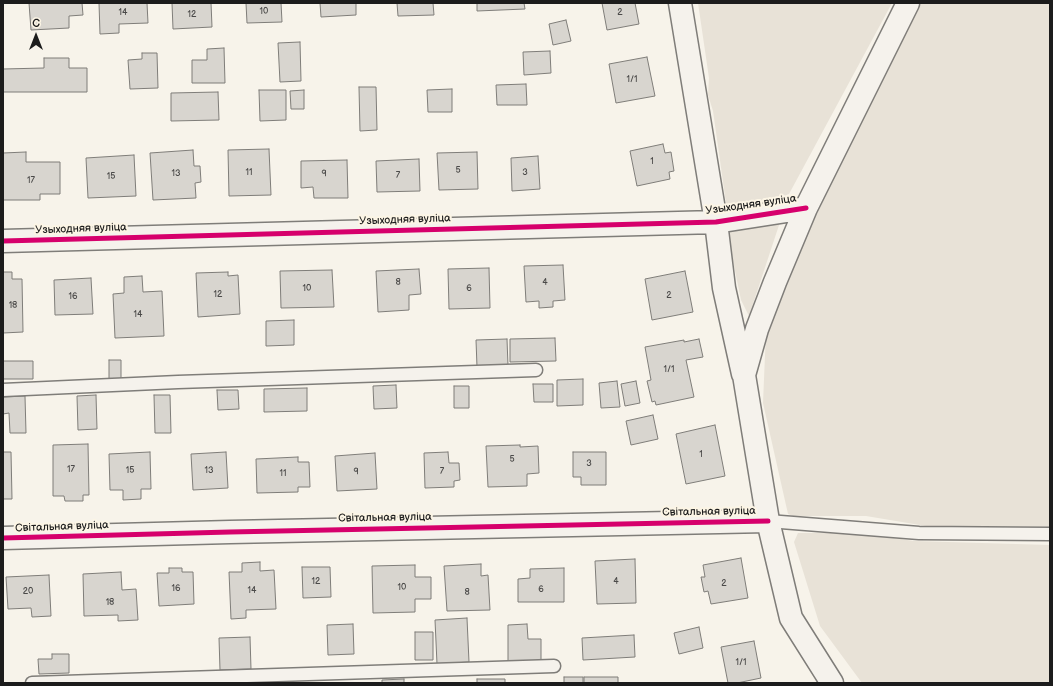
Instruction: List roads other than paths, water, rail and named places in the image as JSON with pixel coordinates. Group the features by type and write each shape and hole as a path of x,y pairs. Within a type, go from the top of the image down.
{"street":[{"path":"680,3 716,222 724,288 744,375 768,521 791,618 832,683"},
{"path":"744,375 757,329 806,208 908,3"},
{"name":"Узыходняя вуліца","path":"3,241 716,222 806,208"},
{"name":"Світальная вуліца","path":"3,538 768,521"}],"lane":[{"path":"3,390 202,381 536,370"},
{"path":"768,521 919,533 1050,534"},
{"path":"32,683 554,666"}]}
